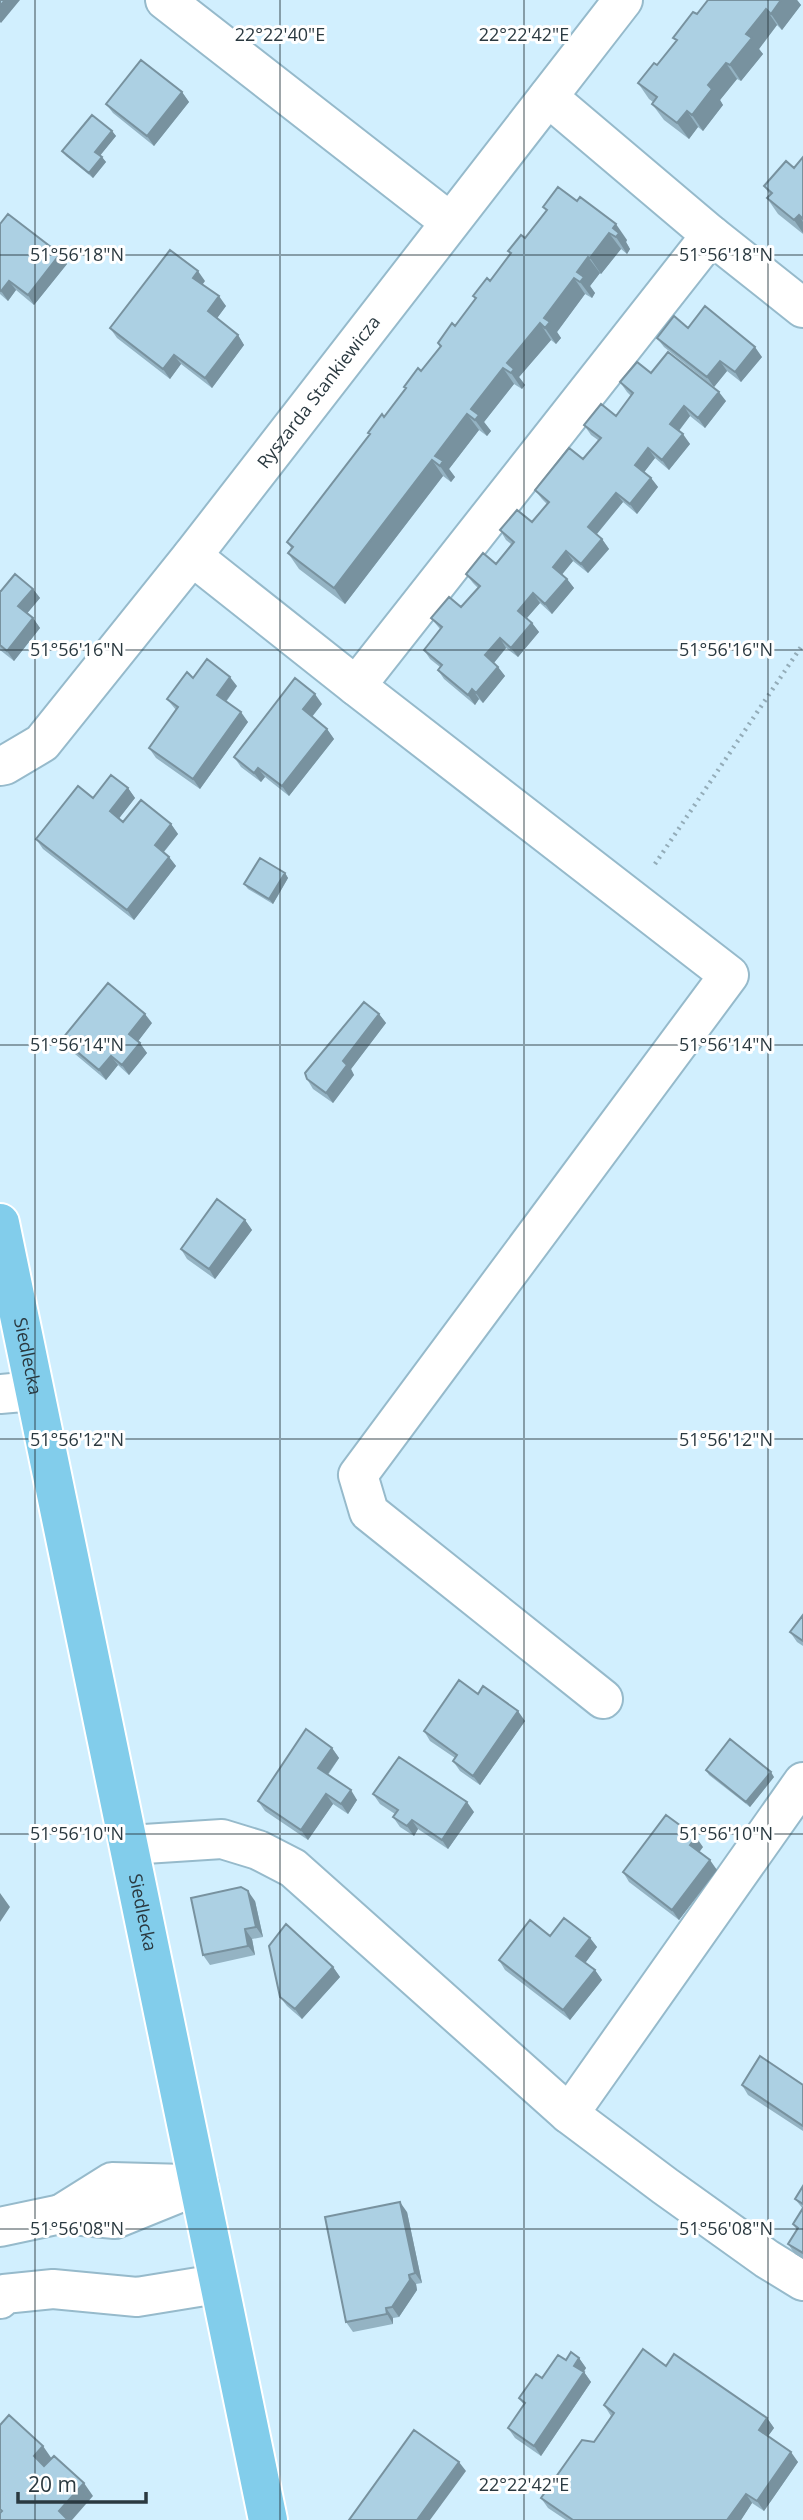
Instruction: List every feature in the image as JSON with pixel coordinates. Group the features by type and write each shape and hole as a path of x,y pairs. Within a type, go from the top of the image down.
{"main road":[{"name":"Siedlecka","path":"0,1223 17,1393 129,1845 217,2284 268,2520"}],"street":[{"path":"165,0 450,222"},
{"name":"Ryszarda Stankiewicza","path":"0,766 42,743 192,556 623,0"},
{"path":"548,97 711,235 803,308"},
{"path":"356,686 711,235"},
{"path":"192,556 729,975 358,1475 369,1512 603,1699"},
{"path":"569,2114 803,1782"},
{"path":"129,1845 222,1839 258,1850 293,1868 569,2114 767,2259 803,2281"},
{"path":"0,2227 61,2214 112,2182 199,2185"},
{"path":"0,2299 4,2294 53,2289 137,2297 217,2284"}],"path":[{"path":"631,900 803,643"}],"building":[{"path":"708,0 781,0 771,14 766,9 746,34 752,38 730,65 726,63 708,85 712,89 692,115 687,111 677,123 652,104 657,97 638,83 677,40 673,38 693,12 697,14"},
{"path":"141,60 182,92 147,136 106,104"},
{"path":"92,115 112,131 95,152 102,157 89,173 62,151"},
{"path":"803,157 803,219 799,215 794,220 767,198 772,193 764,186 786,161 794,168"},
{"path":"558,187 577,201 580,197 616,224 613,228 619,233 616,237 609,233 590,258 588,257 577,272 584,277 580,282 574,278 544,318 550,322 545,328 540,323 507,363 514,369 511,373 503,368 471,409 479,415 475,420 467,414 435,456 443,461 440,466 432,460 334,588 288,553 293,547 287,542 370,434 368,433 382,414 384,417 406,388 404,387 418,368 421,371 441,346 438,343 452,323 455,326 476,298 473,296 487,278 490,281 511,253 508,251 521,235 525,238 547,210 543,207"},
{"path":"8,214 60,254 28,295 9,281 0,290 0,224"},
{"path":"170,250 198,271 193,278 219,296 208,311 238,335 205,378 174,355 163,369 110,328"},
{"path":"705,306 755,347 735,372 720,361 707,377 657,338 674,316 688,328"},
{"path":"668,352 719,392 698,418 684,406 670,424 683,434 662,460 648,448 635,465 651,478 630,504 616,493 588,527 602,539 581,564 566,551 553,567 567,579 545,604 533,593 518,611 532,623 511,648 500,638 485,655 498,667 476,693 472,689 468,695 438,670 442,665 424,650 442,627 431,618 449,597 461,607 480,586 466,574 483,553 496,564 514,542 500,530 517,510 532,522 549,502 535,490 569,448 583,459 601,438 584,425 601,404 616,416 633,393 620,382 637,362 651,373"},
{"path":"15,574 33,589 18,606 33,618 7,651 0,645 0,591"},
{"path":"207,659 230,677 217,695 241,712 193,779 149,748 178,707 167,699 187,672 193,678"},
{"path":"295,678 315,694 303,709 327,729 282,786 258,768 254,773 234,757"},
{"path":"111,775 128,788 110,811 123,822 141,800 171,824 155,845 169,857 127,910 36,839 78,786 93,798"},
{"path":"260,858 285,873 269,899 244,884"},
{"path":"108,983 145,1014 129,1034 140,1043 122,1065 111,1056 99,1070 62,1039"},
{"path":"364,1002 379,1014 343,1061 347,1065 326,1093 307,1079 305,1073"},
{"path":"217,1199 245,1220 209,1269 181,1249"},
{"path":"803,1615 803,1641 790,1632"},
{"path":"459,1680 478,1694 483,1686 518,1711 473,1776 453,1761 457,1755 424,1731"},
{"path":"306,1729 332,1748 318,1768 351,1790 341,1804 326,1794 301,1830 258,1801"},
{"path":"730,1739 771,1772 746,1802 706,1770"},
{"path":"399,1757 467,1802 442,1840 412,1820 407,1826 393,1817 398,1810 373,1794"},
{"path":"666,1815 696,1837 690,1845 710,1860 672,1910 623,1872"},
{"path":"241,1887 248,1891 256,1927 245,1929 248,1946 203,1955 191,1898"},
{"path":"564,1918 590,1938 576,1956 595,1970 563,2010 499,1960 530,1920 550,1936"},
{"path":"286,1924 333,1967 295,2009 280,1997 269,1946"},
{"path":"760,2056 803,2085 803,2126 742,2085"},
{"path":"803,2186 803,2204 795,2199"},
{"path":"400,2202 415,2273 409,2275 410,2280 392,2307 386,2308 387,2314 346,2322 325,2217"},
{"path":"803,2208 803,2253 788,2244 798,2228 793,2224"},
{"path":"643,2349 666,2366 674,2354 767,2418 759,2430 791,2452 757,2501 746,2494 727,2520 573,2520 541,2498 582,2440 594,2442 614,2413 604,2405"},
{"path":"571,2352 579,2358 574,2366 584,2372 534,2446 508,2428 525,2403 519,2398 536,2374 542,2378 558,2355 566,2360"},
{"path":"9,2415 43,2446 34,2456 44,2466 54,2456 84,2483 59,2511 68,2520 0,2519 0,2425"},
{"path":"414,2430 459,2462 417,2520 349,2520"}]}
